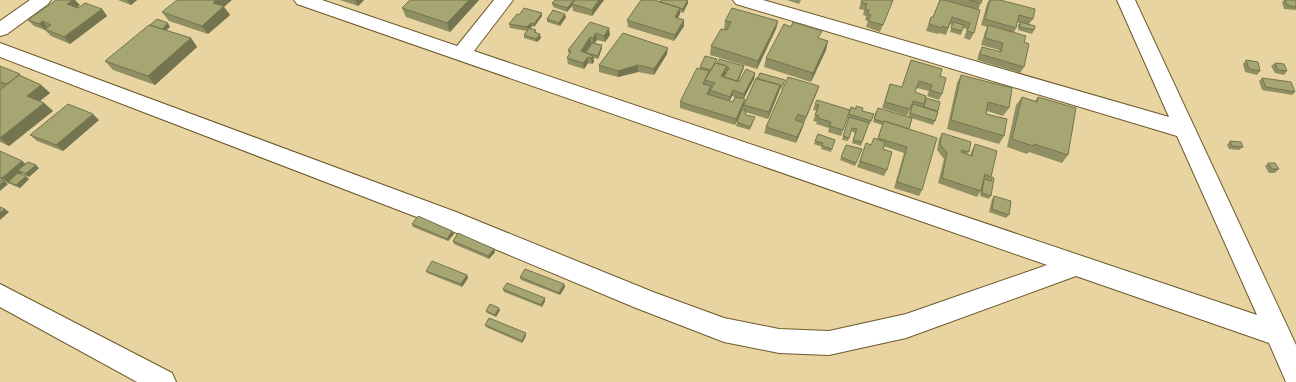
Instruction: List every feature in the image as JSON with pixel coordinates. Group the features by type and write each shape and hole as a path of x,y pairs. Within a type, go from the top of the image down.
{"street":[{"path":"0,30 42,0"},
{"path":"304,0 1278,334"},
{"path":"461,54 504,0"},
{"path":"742,0 1185,130"},
{"path":"1126,0 1296,374"},
{"path":"0,50 448,219 645,300 724,330 779,341 829,343 906,326 1077,265"},
{"path":"0,296 163,382"}],"building":[{"path":"56,0 73,0 67,4 78,8 85,3 102,9 64,37 45,29 51,25 43,21 39,24 28,20"},
{"path":"177,0 216,0 213,3 224,6 202,26 162,12"},
{"path":"410,0 469,0 447,23 402,8"},
{"path":"555,0 574,0 567,8 552,3"},
{"path":"575,0 599,0 592,10 572,4"},
{"path":"641,0 654,0 680,8 675,17 684,20 675,35 627,20"},
{"path":"661,0 688,0 683,9 660,2"},
{"path":"862,0 893,0 883,25 868,21 871,15 867,14 869,10 865,9 867,4 861,2"},
{"path":"940,0 980,10 974,33 967,31 970,23 952,17 948,28 942,26 941,28 929,24"},
{"path":"969,0 982,0 981,3"},
{"path":"990,0 1000,0 1035,9 1033,19 1019,15 1016,28 985,19"},
{"path":"1285,0 1296,0 1296,7 1287,5"},
{"path":"524,8 542,13 534,24 531,23 527,27 509,24 517,14 519,15"},
{"path":"732,8 778,21 758,61 711,46 721,29 727,30 731,22 725,21"},
{"path":"553,10 565,14 559,23 547,19"},
{"path":"157,19 168,23 162,29 150,25"},
{"path":"590,22 609,28 604,36 596,33 593,38 590,37 581,51 593,56 591,58 588,57 583,63 567,58 571,51 568,50"},
{"path":"793,22 822,31 818,38 828,41 813,73 766,58 784,24 791,27"},
{"path":"953,22 964,25 962,31 951,28"},
{"path":"1020,22 1035,26 1034,30 1020,27"},
{"path":"149,25 191,38 148,76 105,61"},
{"path":"988,25 1026,36 1024,42 1029,44 1024,67 980,54 982,47 1001,52 1003,43 985,38"},
{"path":"529,28 536,30 534,32 540,34 536,39 524,35"},
{"path":"623,33 668,48 654,69 638,65 618,71 599,65"},
{"path":"592,43 602,45 598,56 586,53"},
{"path":"705,56 717,59 711,70 700,67"},
{"path":"719,59 744,66 737,81 724,77 729,68 717,63"},
{"path":"911,60 942,69 940,76 946,78 942,94 930,90 932,85 919,81 915,92 926,96 924,104 913,101 910,109 885,102 890,84 902,87"},
{"path":"1246,60 1258,62 1260,71 1249,69"},
{"path":"715,63 727,66 721,76 739,82 746,69 755,73 744,94 733,90 730,97 710,90 715,83 705,80"},
{"path":"1275,63 1284,64 1287,71 1278,70"},
{"path":"0,66 20,74 7,84 0,82"},
{"path":"697,68 709,71 703,84 711,86 707,94 733,102 735,97 745,99 736,119 680,102"},
{"path":"760,73 785,80 782,86 780,86 757,79"},
{"path":"19,75 41,85 27,96 44,103 0,138 0,90"},
{"path":"961,75 1012,88 1009,108 988,102 986,114 1007,119 1004,136 951,120"},
{"path":"788,77 819,86 806,117 798,114 795,120 804,123 797,137 766,127"},
{"path":"756,78 780,85 769,112 744,105"},
{"path":"1262,78 1291,82 1295,92 1266,87"},
{"path":"1022,97 1037,102 1038,97 1076,108 1068,155 1034,144 1033,146 1012,139"},
{"path":"926,98 940,102 938,111 924,107"},
{"path":"817,100 850,110 843,130 830,126 831,122 818,118 819,116 815,115 819,105 815,104"},
{"path":"68,104 93,114 56,145 30,135"},
{"path":"913,104 938,112 935,121 910,113"},
{"path":"856,106 863,108 862,111 874,114 871,121 849,114 851,107 856,109"},
{"path":"878,108 912,118 909,129 874,119"},
{"path":"742,109 745,110 746,115 755,117 750,127 737,122"},
{"path":"849,117 869,123 862,142 853,140 857,129 852,128 849,138 843,136"},
{"path":"884,121 937,138 922,190 897,182 907,147 878,138"},
{"path":"942,133 971,142 969,152 962,150 961,152 972,156 975,144 997,151 991,177 985,174 981,191 942,178 947,153 940,144"},
{"path":"818,134 835,140 832,149 822,146 823,143 815,141"},
{"path":"874,138 885,142 883,149 892,152 887,170 860,161 866,143 871,145"},
{"path":"1230,141 1241,142 1243,147 1232,146"},
{"path":"846,145 862,149 856,163 841,157"},
{"path":"0,151 22,161 2,178 0,177"},
{"path":"28,162 36,165 25,174 18,170"},
{"path":"1268,163 1275,163 1279,169 1272,169"},
{"path":"18,173 26,176 16,185 8,182"},
{"path":"992,177 994,178 991,196 982,193 984,179 991,181"},
{"path":"994,196 1011,201 1009,215 992,209"},
{"path":"0,207 5,209 0,213"},
{"path":"418,216 452,231 447,239 412,224"},
{"path":"458,233 494,249 488,256 453,241"},
{"path":"432,261 467,275 461,284 426,271"},
{"path":"525,269 564,284 559,293 520,277"},
{"path":"507,283 545,298 541,305 503,289"},
{"path":"490,304 499,308 495,315 486,311"},
{"path":"489,318 526,333 522,341 485,325"}]}
